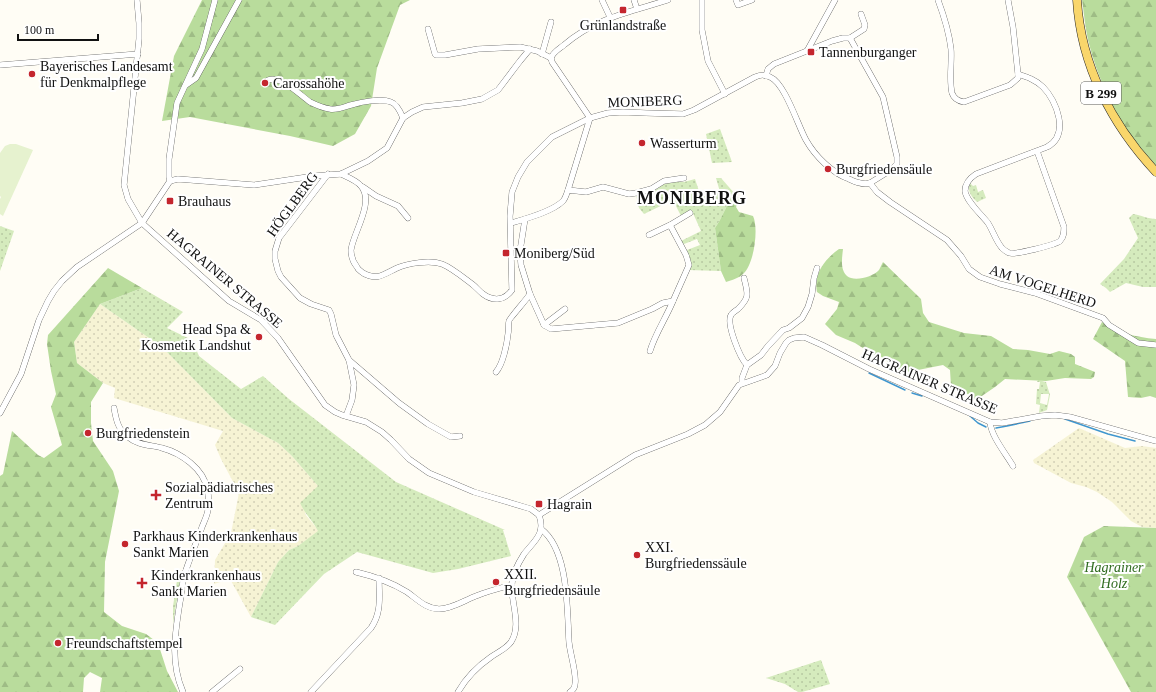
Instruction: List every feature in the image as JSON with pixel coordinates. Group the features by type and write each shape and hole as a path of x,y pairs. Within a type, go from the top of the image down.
{"main road":[{"name":"B 299","path":"1077,0 1079,18 1090,68 1097,84 1114,117 1126,136 1156,172"}],"street":[{"name":"HAGRAINER STRASSE","path":"137,0 139,23 138,54 124,185 128,199 142,223 229,301 260,320 278,338 325,405 335,412 366,422 382,432 409,459 429,473 474,492 531,509 539,515"},
{"path":"170,181 169,159 177,103 202,49 215,0"},
{"path":"186,85 196,78 239,0"},
{"path":"602,0 610,17"},
{"path":"634,0 637,9"},
{"path":"702,0 702,30 708,61 725,94"},
{"path":"736,0 738,5 752,0"},
{"path":"807,51 835,0"},
{"path":"938,0 949,39 951,86 953,95 961,102 983,96 1010,85 1018,78 1013,27 1008,0"},
{"path":"428,29 435,54 438,56 478,49 520,47 530,49 551,58 553,54 574,36 610,17 665,1"},
{"path":"850,38 883,97 897,157 897,164 892,170 867,184 855,182 838,174 816,154 806,140 787,98 771,77 766,76 768,69 774,64 832,41 850,38 864,29 865,25 862,14"},
{"path":"542,54 551,22"},
{"path":"340,174 368,161 387,148 404,118 412,112 423,107 462,103 482,99 498,90 530,49"},
{"path":"0,65 138,54"},
{"name":"MONIBERG","path":"551,58 552,62 590,118"},
{"path":"1018,74 1037,82 1049,94 1055,105 1059,123 1058,137 1052,145 976,174 966,183 965,189 968,198 989,224 1001,247 1012,254 1054,244 1064,235 1064,227 1037,151"},
{"name":"MONIBERG","path":"361,186 365,196 364,210 351,250 352,260 358,269 369,276 375,277 383,276 397,268 413,263 441,264 462,276 484,295 496,299 502,298 508,296 512,290 510,223 512,192 526,162 552,137 590,118 608,113 683,114 694,110 755,77 761,75 766,76"},
{"path":"268,80 273,78 292,87 311,102 335,110 351,105 377,101 391,102 398,107 404,118"},
{"name":"MONIBERG","path":"510,223 552,209 563,201 568,190 590,118"},
{"path":"0,413 21,374 39,320 54,291 77,267 142,223 170,181 178,179 254,185 328,174 340,174 351,178 376,196 398,206 408,218"},
{"name":"HÖGLBERG","path":"328,174 279,238 275,252 275,259 281,277 300,298 311,304 329,310 331,314 336,334 349,360 354,385 352,400 346,416"},
{"path":"568,190 586,192 603,187 630,194 651,189 664,182 684,178"},
{"name":"AM VOGELHERD","path":"870,183 877,192 890,202 947,240 961,256 969,269 980,277 1035,294 1103,318 1109,325 1138,343 1156,345"},
{"path":"649,235 690,213"},
{"path":"525,219 520,250 521,265 530,294 544,325 551,329 618,322 652,309 664,302 673,301"},
{"path":"650,351 689,265 686,255 670,225"},
{"path":"458,692 466,680 481,665 507,646 511,641 516,628 512,585 517,565 535,541 541,529 541,520 539,515 635,455 688,434 705,425 720,412 736,388 742,383 742,378 747,365 761,355 783,330 789,328 802,318 808,307 812,294 816,268"},
{"path":"744,278 748,296 745,302 731,315 729,320 741,356 747,365"},
{"path":"1035,294 1042,291"},
{"path":"496,372 500,368 504,354 508,334 508,321 530,294"},
{"path":"544,325 565,309"},
{"name":"HAGRAINER STRASSE","path":"742,383 767,375 775,366 786,343 794,338 804,337 869,369 990,422 1002,423 1055,415 1070,417 1156,441"},
{"name":"HÖGLBERG","path":"349,360 399,403 428,424 451,437 460,436"},
{"path":"114,408 118,426 128,437 141,443 163,448 176,453 189,462 200,473 206,482 209,499 208,511 185,571 175,632 174,652 176,669 183,692"},
{"path":"990,422 990,426 996,438 1013,466"},
{"path":"541,529 548,534 555,545 564,576 568,606 569,642 575,678 572,690"},
{"path":"356,572 379,578 430,607 441,609 512,585"},
{"path":"311,692 376,621 379,603 379,578"},
{"path":"212,692 240,669"}],"shaded area":[{"path":"100,304 162,347 232,418 278,443 292,456 318,486 305,514 319,531 298,546 289,550 278,562 251,617 230,579 214,584 215,560 231,533 239,493 215,445 223,431 114,398 115,388 103,383 77,363 74,342"},
{"path":"1079,428 1125,448 1142,446 1156,448 1156,528 1142,527 1131,521 1112,502 1097,492 1071,483 1034,463 1033,460"}],"green space":[{"path":"202,0 410,0 400,5 377,68 371,106 355,134 333,146 290,136 190,117 162,121 174,56"},
{"path":"1082,0 1156,0 1156,166 1138,145 1121,121 1101,82 1088,40"},
{"path":"720,129 732,162 712,163 706,134"},
{"path":"16,144 33,150 3,216 0,214 0,153 5,146"},
{"path":"716,178 721,178 735,194 715,228 721,271 688,270 690,258 687,250 700,245 697,239 684,244 681,241 701,231 692,211 681,216 673,200 644,214 639,208 636,195 648,193 664,184 671,182 684,182 695,179 701,197 720,192"},
{"path":"970,183 973,186 976,185 978,192 983,190 986,198 977,202 970,193"},
{"path":"735,194 740,199 736,207 739,212 753,216 756,229 753,255 747,269 740,277 726,282 721,271 715,228"},
{"path":"1133,214 1156,219 1156,287 1143,287 1126,283 1110,292 1100,284 1124,259 1138,238 1129,218"},
{"path":"0,226 14,231 0,271"},
{"path":"839,249 843,249 843,271 850,278 859,279 872,275 879,270 883,262 921,299 923,313 929,322 964,333 991,336 1013,349 1050,354 1059,351 1071,354 1075,357 1075,364 1095,372 1094,377 1091,379 1065,378 1046,381 1005,379 976,400 966,393 951,386 950,370 943,365 908,372 896,369 880,356 872,354 855,343 836,335 825,324 837,309 839,302 817,292 817,279 825,262"},
{"path":"108,268 142,288 100,304 74,342 77,363 103,383 91,402 93,441 113,471 119,491 105,562 104,612 122,626 146,634 158,643 167,671 178,692 100,692 102,678 90,672 84,678 83,692 0,692 0,476 3,474 12,431 38,455 44,458 62,445 51,407 56,394 47,344 48,335"},
{"path":"142,288 183,312 167,328 192,340 199,356 241,389 263,376 289,399 396,482 505,530 503,530 511,556 458,569 433,573 357,552 324,574 275,625 251,617 278,562 289,550 298,546 318,531 300,503 318,486 292,456 278,443 232,418 162,347 100,304"},
{"path":"1102,322 1128,334 1156,339 1156,398 1150,396 1141,398 1128,397 1125,361 1093,339"},
{"path":"1038,380 1046,382 1050,395 1047,410 1039,413 1040,405 1036,404 1037,389 1039,389 1040,382 1037,382","holes":["1041,394 1049,394 1047,405 1040,403"]},
{"name":"Hagrainer Holz","path":"1104,526 1156,528 1156,692 1131,692 1067,577 1084,537"},
{"path":"180,573 181,575 173,624 173,606 178,574"},
{"path":"821,660 830,684 798,692 785,684 766,678"}],"waterway":[{"path":"869,373 905,390"},
{"path":"912,393 922,396"},
{"path":"970,416 978,423 986,427"},
{"path":"1065,419 1108,434 1135,441"},
{"path":"996,428 1030,421"}],"place":[{"name":"Grünlandstraße","path":"623,10"},
{"name":"Tannenburganger","path":"811,52"},
{"name":"Bayerisches Landesamt für Denkmalpflege","path":"32,74"},
{"name":"Carossahöhe","path":"265,83"},
{"name":"Wasserturm","path":"642,143"},
{"name":"Burgfriedensäule","path":"828,169"},
{"name":"Brauhaus","path":"170,201"},
{"name":"Moniberg/Süd","path":"506,253"},
{"name":"Head Spa & Kosmetik Landshut","path":"259,337"},
{"name":"Burgfriedenstein","path":"88,433"},
{"name":"Sozialpädiatrisches Zentrum","path":"156,495"},
{"name":"Hagrain","path":"539,504"},
{"name":"Parkhaus Kinderkrankenhaus Sankt Marien","path":"125,544"},
{"name":"XXI. Burgfriedenssäule","path":"637,555"},
{"name":"XXII. Burgfriedensäule","path":"496,582"},
{"name":"Kinderkrankenhaus Sankt Marien","path":"142,583"},
{"name":"Freundschaftstempel","path":"58,643"}],"district":[{"name":"MONIBERG","path":"692,198"}]}
